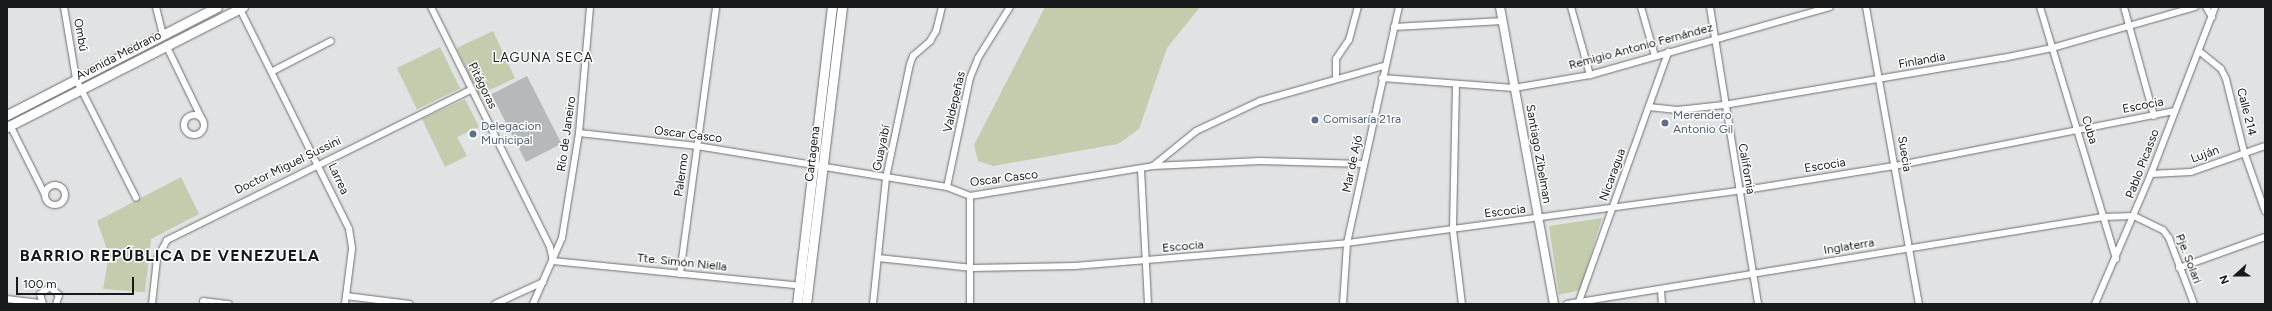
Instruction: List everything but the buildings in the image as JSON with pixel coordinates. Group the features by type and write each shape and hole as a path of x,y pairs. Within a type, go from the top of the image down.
{"main road":[{"name":"Avenida Medrano","path":"7,115 217,7"},
{"name":"Cartagena","path":"797,304 832,7"},
{"name":"Cartagena","path":"806,304 842,7"},
{"name":"Avenida Medrano","path":"9,126 240,8"}],"street":[{"name":"Ombú","path":"64,7 76,79 136,198"},
{"path":"156,7 163,35"},
{"name":"Pitágoras","path":"431,7 550,247 553,261"},
{"name":"Río de Janeiro","path":"532,304 553,261 562,238 579,133 590,7"},
{"name":"Palermo","path":"680,274 716,7"},
{"name":"Guayaibí","path":"873,304 886,178 913,56 930,41 942,7"},
{"name":"Valdepeñas","path":"947,187 970,78 978,58 1010,7"},
{"path":"1336,79 1336,59 1349,40 1358,7"},
{"name":"Mar de Ajó","path":"1343,304 1347,243 1384,66 1400,7"},
{"name":"Santiago Zibelman","path":"1500,7 1554,304"},
{"path":"1572,7 1590,75"},
{"path":"1642,7 1655,56"},
{"path":"1710,7 1716,38"},
{"name":"Remigio Antonio Fernández","path":"1382,78 1514,88 1590,75 1808,10 1830,7"},
{"name":"Suecia","path":"1866,7 1881,80 1894,166 1919,304"},
{"name":"Cuba","path":"2040,7 2116,259"},
{"path":"2124,7 2154,116"},
{"name":"Finlandia","path":"1648,107 1677,110 1724,105 1881,80 2052,48 2195,7"},
{"path":"2206,7 2212,17"},
{"name":"Pablo Picasso","path":"2095,304 2116,259 2151,174 2215,7"},
{"name":"Larrea","path":"240,8 273,71 349,229 352,249 345,304"},
{"path":"1394,28 1503,21"},
{"name":"California","path":"1716,38 1724,105 1758,304"},
{"path":"273,71 331,41"},
{"path":"166,45 202,119"},
{"name":"Calle 214","path":"2199,51 2221,69 2226,79 2244,152 2265,211"},
{"name":"Nicaragua","path":"1578,304 1668,52"},
{"path":"1153,166 1176,146 1213,123 1260,101 1384,66"},
{"path":"1456,84 1453,230 1462,304"},
{"name":"Doctor Miguel Sussini","path":"152,304 158,259 167,240 318,163 472,89"},
{"name":"Escocia","path":"878,258 972,268 1147,261 1347,243 1538,219 1739,191 1894,166 2175,111"},
{"path":"9,126 45,195"},
{"name":"Oscar Casco","path":"579,133 697,146 947,187 970,196 1141,170 1153,166 1260,161 1364,164"},
{"name":"Luján","path":"2151,174 2191,172 2244,152 2265,146"},
{"path":"1141,170 1147,261 1148,304"},
{"path":"970,196 972,268 970,304"},
{"name":"Inglaterra","path":"1567,304 1578,304 2103,217 2134,216"},
{"name":"Pje. Solari","path":"2134,216 2163,230 2194,304"},
{"path":"2179,268 2265,237"},
{"name":"Tte. Simón Niella","path":"553,261 809,287"},
{"path":"496,304 543,282"},
{"path":"7,299 42,304 41,291 50,287 59,295 56,304"},
{"path":"1661,290 1662,304"},
{"path":"346,296 410,304"},
{"path":"203,301 229,304"}],"green space":[{"path":"1045,7 1200,7 1167,48 1139,129 1118,144 993,166 978,161 974,145"},
{"path":"493,31 515,78 479,95 457,48"},
{"path":"440,47 460,88 417,109 397,68"},
{"path":"465,99 479,127 457,137 467,156 445,167 422,119"},
{"path":"181,177 199,214 151,239 145,292 103,289 109,255 97,221"},
{"path":"1602,218 1580,290 1559,295 1549,226"}],"place":[{"name":"Comisaría 21ra","path":"1315,120"},
{"name":"Merendero Antonio Gil","path":"1665,123"},
{"name":"Delegacion Municipal","path":"473,134"}],"district":[{"name":"LAGUNA SECA","path":"543,58"},
{"name":"BARRIO REPÚBLICA DE VENEZUELA","path":"170,256"}]}
